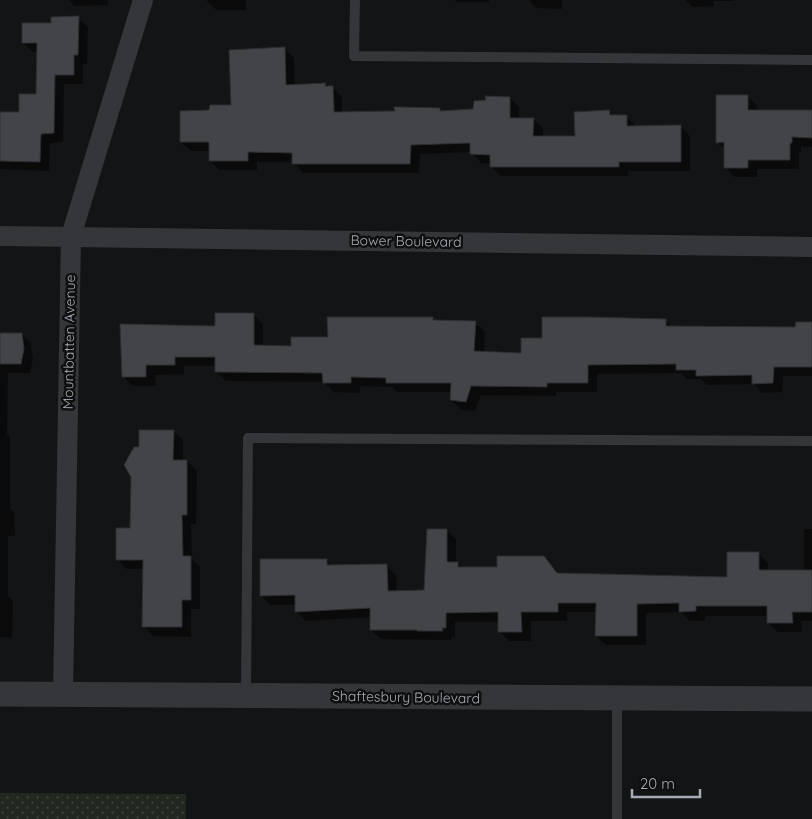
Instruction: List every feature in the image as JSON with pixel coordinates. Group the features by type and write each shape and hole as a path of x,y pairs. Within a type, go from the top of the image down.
{"street":[{"name":"Mountbatten Avenue","path":"63,694 71,236 143,0"},
{"name":"Bower Boulevard","path":"0,236 812,247"},
{"name":"Shaftesbury Boulevard","path":"0,694 812,699"}],"lane":[{"path":"355,0 354,56 812,60"},
{"path":"246,695 248,438 812,441"},
{"path":"616,699 617,819"}],"shaded area":[{"path":"0,793 186,794 186,819 0,819"}],"building":[{"path":"79,16 78,55 74,55 74,75 55,75 54,133 41,134 40,162 0,161 0,112 19,112 19,94 36,94 37,43 22,43 22,23 51,23 51,17"},
{"path":"285,47 286,85 326,83 325,86 333,86 334,112 395,111 394,107 440,108 440,111 473,109 474,101 486,100 485,96 510,97 510,118 534,118 533,136 575,136 574,112 609,110 610,115 627,115 627,126 681,125 681,162 619,162 619,167 490,167 490,155 470,154 470,143 411,145 410,164 292,164 292,153 248,152 248,161 209,161 209,142 180,142 180,111 209,110 210,105 231,105 229,50"},
{"path":"716,95 748,95 748,110 812,110 812,138 792,137 790,160 748,160 748,168 724,168 724,142 716,143"},
{"path":"215,313 254,313 254,345 291,346 291,337 328,337 327,317 433,317 433,320 476,321 474,351 521,353 521,338 542,338 542,317 666,319 666,326 795,327 796,322 812,322 812,367 774,367 773,383 752,384 752,375 696,376 696,370 676,370 676,364 588,365 588,383 547,383 547,387 471,386 466,402 450,400 451,383 386,383 386,378 351,377 351,383 323,383 322,373 215,372 215,357 175,357 175,365 146,365 146,377 122,377 120,324 215,326"},
{"path":"0,333 22,333 24,349 21,364 0,364"},
{"path":"139,430 174,430 173,460 187,460 187,515 182,515 183,556 191,556 191,600 182,600 182,627 142,627 143,560 116,560 116,528 130,528 131,477 124,465 134,447 139,447"},
{"path":"427,529 447,529 447,562 458,562 458,567 497,567 497,556 544,556 557,573 727,577 727,552 759,552 759,570 812,570 812,612 792,612 793,623 767,623 767,606 696,606 696,611 679,612 679,603 637,604 637,636 595,636 596,603 558,603 558,612 521,612 522,632 498,632 498,612 446,613 446,628 442,628 443,631 370,630 370,608 295,612 295,595 260,596 260,559 327,559 327,565 387,564 388,591 424,590"}]}
